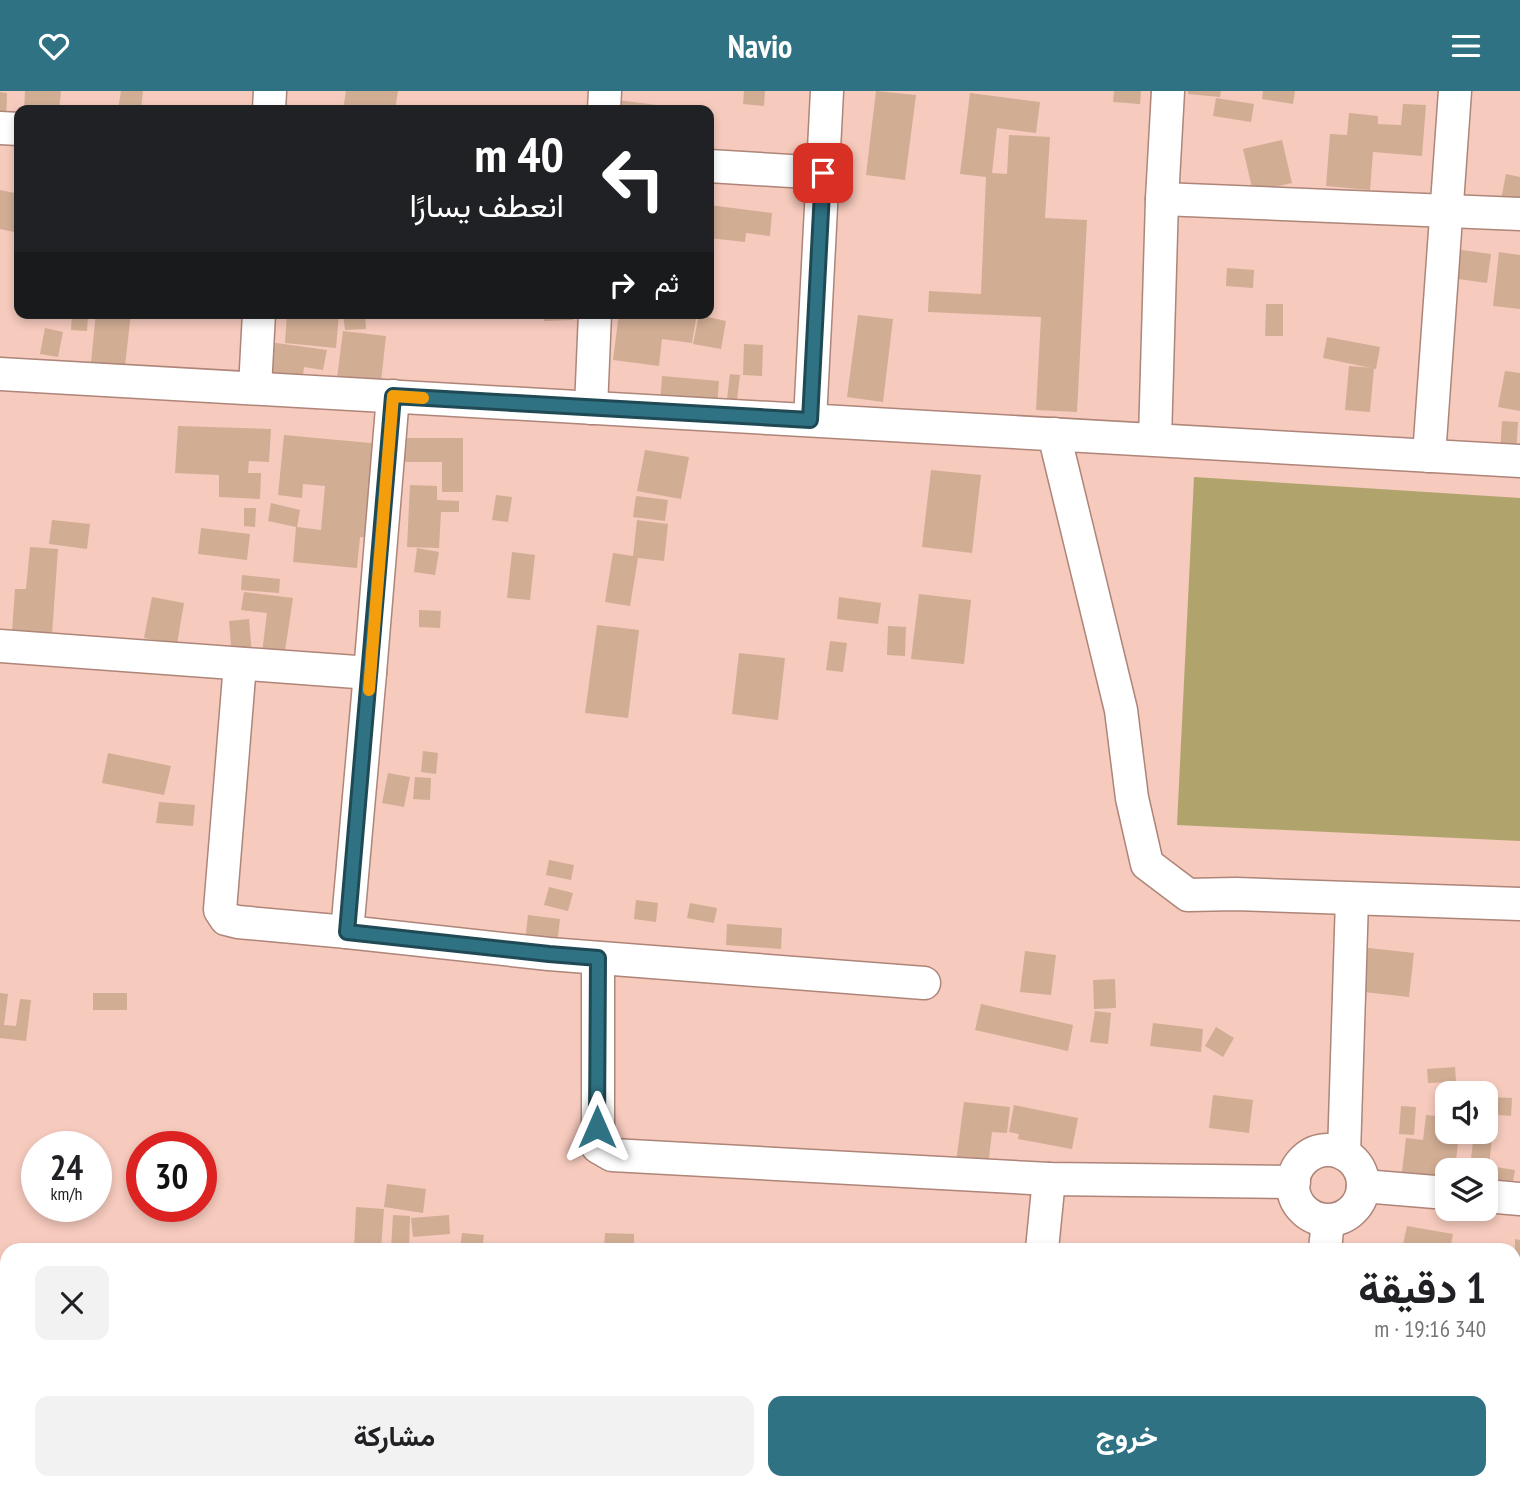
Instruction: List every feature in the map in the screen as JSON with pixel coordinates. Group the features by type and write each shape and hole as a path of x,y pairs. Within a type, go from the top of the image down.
{"street":[{"path":"810,420 827,91"},
{"path":"1155,439 1168,91"},
{"path":"1430,456 1455,91"},
{"path":"714,166 823,173"},
{"path":"1162,199 1520,214"},
{"path":"255,388 259,319"},
{"path":"591,408 595,319"},
{"path":"0,374 1520,461"},
{"path":"347,932 393,396"},
{"path":"1054,433 1121,710 1132,798 1147,864 1188,895 1236,894 1520,904"},
{"path":"0,646 370,673"},
{"path":"240,664 220,910 226,919 535,953 924,983"},
{"path":"1344,1154 1352,898"},
{"path":"598,958 598,1147 612,1155 1049,1179 1294,1182"},
{"path":"1329,1150 1344,1154 1356,1164 1363,1178 1363,1194 1356,1208 1327,1235 1300,1207 1294,1193 1294,1178 1301,1163 1313,1153 1329,1150"},
{"path":"1043,1243 1049,1179"},
{"path":"1363,1186 1435,1192"},
{"path":"1498,1197 1520,1199"}],"shaded area":[{"path":"1194,477 1520,498 1520,841 1177,825"}],"building":[{"path":"25,91 61,91 60,105 24,105"},
{"path":"121,91 143,91 142,105 119,105"},
{"path":"346,91 398,91 396,105 344,105"},
{"path":"744,91 765,91 764,106 743,104"},
{"path":"876,91 916,95 905,180 866,175"},
{"path":"1114,91 1141,91 1140,104 1113,102"},
{"path":"1188,91 1221,91 1220,97 1188,94"},
{"path":"1263,91 1295,91 1293,104 1262,99"},
{"path":"0,92 7,93 6,125 0,125"},
{"path":"970,93 1040,102 1036,133 997,128 992,173 1007,174 1009,135 1050,137 1045,218 1087,220 1077,412 1036,410 1041,317 928,312 929,291 981,294 986,177 960,174"},
{"path":"1216,98 1254,104 1251,122 1213,116"},
{"path":"617,100 657,105 616,105"},
{"path":"1403,104 1426,105 1422,156 1373,152 1370,190 1326,186 1330,134 1347,135 1349,113 1378,116 1378,124 1401,125"},
{"path":"1282,140 1292,183 1253,192 1243,149"},
{"path":"1506,174 1520,177 1520,208 1500,204"},
{"path":"0,190 14,193 14,232 0,229"},
{"path":"714,206 772,213 770,236 746,233 745,242 714,239"},
{"path":"1455,249 1491,254 1487,283 1451,278"},
{"path":"1499,252 1520,255 1520,309 1493,306"},
{"path":"1227,268 1254,270 1253,288 1226,286"},
{"path":"1266,304 1283,304 1283,336 1265,336"},
{"path":"858,315 893,319 883,402 847,397"},
{"path":"72,319 88,319 87,331 71,330"},
{"path":"95,319 130,319 125,366 91,362"},
{"path":"287,319 338,319 336,348 285,343"},
{"path":"344,319 365,319 366,329 345,330"},
{"path":"544,319 573,319 573,320"},
{"path":"618,319 696,319 692,343 662,339 659,366 613,360"},
{"path":"698,319 726,321 721,349 693,344"},
{"path":"45,328 63,332 58,357 40,354"},
{"path":"343,331 386,336 380,391 336,386"},
{"path":"1327,337 1380,347 1376,369 1323,358"},
{"path":"269,342 327,350 323,370 304,367 301,389 263,383"},
{"path":"744,344 763,345 762,376 743,375"},
{"path":"1349,366 1374,368 1370,412 1345,410"},
{"path":"1505,371 1520,373 1520,411 1498,407"},
{"path":"730,374 740,375 737,400 727,399"},
{"path":"662,376 719,381 717,407 660,402"},
{"path":"1502,421 1518,422 1516,455 1500,454"},
{"path":"178,426 271,429 269,462 249,461 248,473 261,473 260,499 219,497 219,475 175,473"},
{"path":"284,435 381,444 371,538 360,537 357,568 293,562 296,527 268,521 271,503 300,510 297,527 321,530 325,486 303,484 302,498 278,495"},
{"path":"405,438 463,438 463,492 442,492 442,462 405,462"},
{"path":"645,450 689,457 681,499 637,491"},
{"path":"931,470 981,475 972,553 922,547"},
{"path":"410,485 437,486 437,500 459,501 459,512 441,512 439,548 407,547"},
{"path":"496,495 512,497 508,522 492,520"},
{"path":"636,496 668,500 665,521 633,517"},
{"path":"244,508 256,508 255,527 244,526"},
{"path":"52,520 90,524 87,549 49,544"},
{"path":"637,520 668,524 664,561 638,558 630,606 605,602 613,553 633,556"},
{"path":"201,528 250,534 247,560 198,554"},
{"path":"30,547 58,549 52,635 12,632 15,589 26,589"},
{"path":"417,548 439,552 435,575 414,572"},
{"path":"512,552 535,555 530,600 507,598"},
{"path":"242,575 280,579 279,593 241,590"},
{"path":"244,592 293,598 283,664 261,661 267,613 241,610"},
{"path":"919,594 971,600 964,664 911,659"},
{"path":"152,597 184,603 177,644 144,638"},
{"path":"839,597 881,603 878,624 837,619"},
{"path":"419,610 441,611 440,628 419,627"},
{"path":"249,619 252,655 232,657 229,621"},
{"path":"597,625 639,630 628,718 585,713"},
{"path":"888,626 906,627 905,656 887,655"},
{"path":"830,641 847,643 843,672 826,670"},
{"path":"739,653 785,658 778,720 732,714"},
{"path":"423,751 438,753 436,774 421,772"},
{"path":"108,753 171,766 164,795 102,783"},
{"path":"388,773 410,777 404,807 382,803"},
{"path":"415,777 431,778 430,800 413,799"},
{"path":"159,802 195,805 193,826 156,823"},
{"path":"549,860 574,865 571,880 546,875"},
{"path":"549,887 573,893 568,911 544,905"},
{"path":"636,900 658,903 656,922 634,919"},
{"path":"690,903 717,908 714,923 687,918"},
{"path":"528,915 560,919 557,945 525,941"},
{"path":"727,924 782,928 781,949 726,945"},
{"path":"1360,947 1414,953 1409,997 1355,991"},
{"path":"1025,951 1056,955 1051,995 1020,992"},
{"path":"1115,979 1116,1008 1094,1009 1093,980"},
{"path":"0,993 8,994 4,1025 16,1026 20,999 31,1000 26,1041 0,1038"},
{"path":"93,993 127,993 127,1010 93,1010"},
{"path":"981,1004 1073,1025 1068,1051 975,1030"},
{"path":"1095,1011 1111,1013 1108,1044 1090,1042"},
{"path":"1153,1023 1203,1029 1201,1052 1150,1046"},
{"path":"1216,1027 1234,1038 1223,1057 1205,1046"},
{"path":"1455,1067 1456,1081 1428,1083 1427,1069"},
{"path":"1213,1095 1253,1100 1249,1133 1209,1128"},
{"path":"1498,1097 1512,1098 1511,1116 1498,1115"},
{"path":"964,1102 1010,1107 1007,1133 992,1132 988,1166 956,1162"},
{"path":"1014,1105 1078,1118 1072,1149 1018,1139 1019,1134 1009,1132"},
{"path":"1401,1106 1416,1107 1414,1135 1399,1134"},
{"path":"1426,1115 1435,1116 1435,1144 1458,1144 1456,1158 1435,1158 1435,1184 1401,1180 1406,1138 1423,1140"},
{"path":"1473,1144 1491,1144 1490,1158 1471,1158"},
{"path":"1498,1167 1515,1170 1511,1192 1498,1190"},
{"path":"387,1184 426,1189 423,1213 384,1207"},
{"path":"356,1207 384,1209 381,1243 354,1243"},
{"path":"393,1215 410,1216 409,1243 391,1243"},
{"path":"449,1215 450,1234 413,1237 411,1218"},
{"path":"1407,1226 1453,1234 1451,1243 1403,1243"},
{"path":"462,1233 484,1235 483,1243 461,1243"},
{"path":"605,1233 634,1234 634,1243 604,1243"}],"slow traffic":[{"path":"369,690 393,396 423,398"}],"route":[{"path":"597,1127 598,958 347,932 393,396 810,420 823,173"}]}
